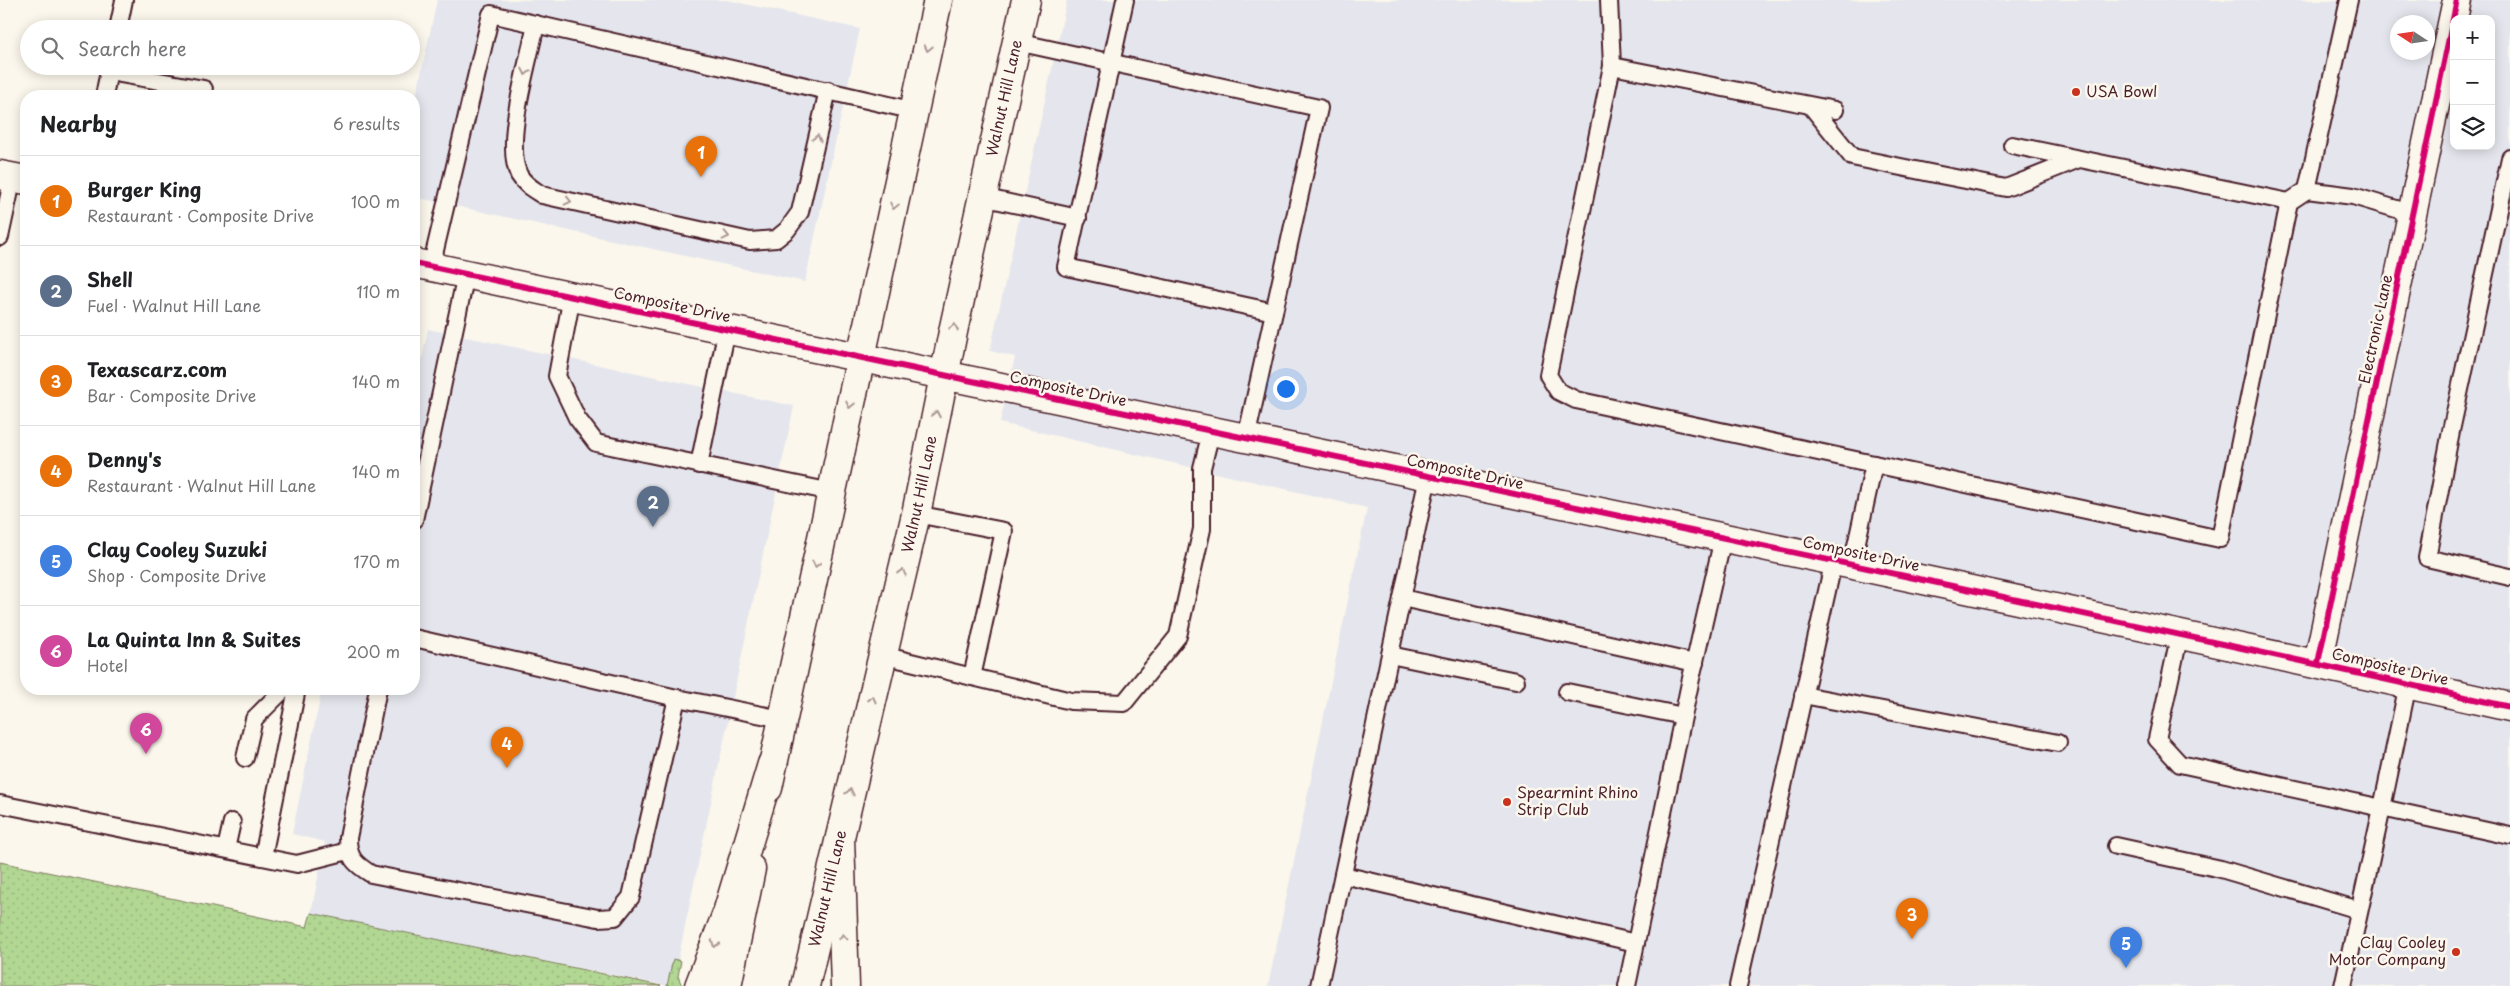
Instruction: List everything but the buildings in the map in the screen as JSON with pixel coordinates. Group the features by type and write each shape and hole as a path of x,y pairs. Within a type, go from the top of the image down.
{"main road":[{"path":"727,986 772,764 938,0"},
{"name":"Walnut Hill Lane","path":"806,986 916,514 982,197 1026,0"},
{"name":"Electronic Lane","path":"2318,663 2457,0"},
{"name":"Composite Drive","path":"422,265 1246,440 2180,633 2510,707"},
{"path":"699,986 727,913 772,764"},
{"path":"840,838 845,986"}],"lane":[{"path":"120,20 124,0"},
{"path":"1125,0 1066,267 1274,312"},
{"path":"1609,0 1612,66 1548,375 1558,391 1576,400 2220,539 2289,202 2307,190 2353,196 2413,214"},
{"path":"2307,190 2348,0"},
{"path":"422,265 491,14 915,111"},
{"path":"536,24 513,136 519,175 527,186 542,195 750,241 776,239 787,230 800,212 828,90"},
{"path":"1017,42 1319,108 1246,440"},
{"path":"1612,66 1835,110"},
{"path":"105,90 109,75"},
{"path":"138,75 204,89"},
{"path":"1811,106 1852,157 2006,188 2079,159"},
{"path":"2012,145 2289,202"},
{"path":"2510,158 2453,422 2427,558 2510,577"},
{"path":"0,237 13,177"},
{"path":"982,197 1078,218"},
{"path":"420,492 466,274"},
{"path":"572,296 557,376 576,418 596,443 832,492"},
{"path":"699,465 727,329"},
{"path":"882,655 1071,701 1124,702 1178,636 1202,529 1202,468 1212,432"},
{"path":"1738,986 1803,695 1874,464"},
{"path":"1319,986 1428,478"},
{"path":"916,514 1004,531 972,677"},
{"path":"1627,986 1683,716 1723,538"},
{"path":"1402,598 1695,663"},
{"path":"2180,633 2157,739 2180,764 2510,836"},
{"path":"420,639 677,698 782,718"},
{"path":"1390,654 1516,681"},
{"path":"2343,986 2408,684"},
{"path":"1567,692 1683,716"},
{"path":"246,758 254,720 278,695"},
{"path":"263,857 296,695"},
{"path":"377,695 348,838 348,851 357,865 371,874 598,918 615,917 631,897 677,698"},
{"path":"1803,695 2058,743"},
{"path":"0,804 297,864 348,851"},
{"path":"226,850 232,822"},
{"path":"2116,846 2221,869 2360,910"},
{"path":"1343,875 1636,943"}],"shaded area":[{"path":"437,0 727,0 860,29 805,282 420,198 420,90 417,90"},
{"path":"1067,0 2510,0 2510,986 1268,986 1367,508 1000,423 1015,357 990,351"},
{"path":"428,329 794,406 678,960 673,959 667,986 311,913 325,842 292,834 321,695 420,695 420,368"}],"green space":[{"path":"0,862 307,927 311,913 661,986 0,986"},
{"path":"673,959 681,961 678,976 682,986 667,986"}],"cycle path":[{"path":"2318,663 2457,0"},
{"path":"420,264 1987,593 2510,707"}],"place":[{"name":"USA Bowl","path":"2076,92"},
{"name":"Burger King","path":"701,177"},
{"name":"Shell","path":"653,527"},
{"name":"La Quinta Inn & Suites","path":"146,754"},
{"name":"Denny's","path":"507,768"},
{"name":"Spearmint Rhino Strip Club","path":"1507,802"},
{"name":"Texascarz.com","path":"1912,939"},
{"name":"Clay Cooley Motor Company","path":"2456,952"},
{"name":"Clay Cooley Suzuki","path":"2126,968"}]}
